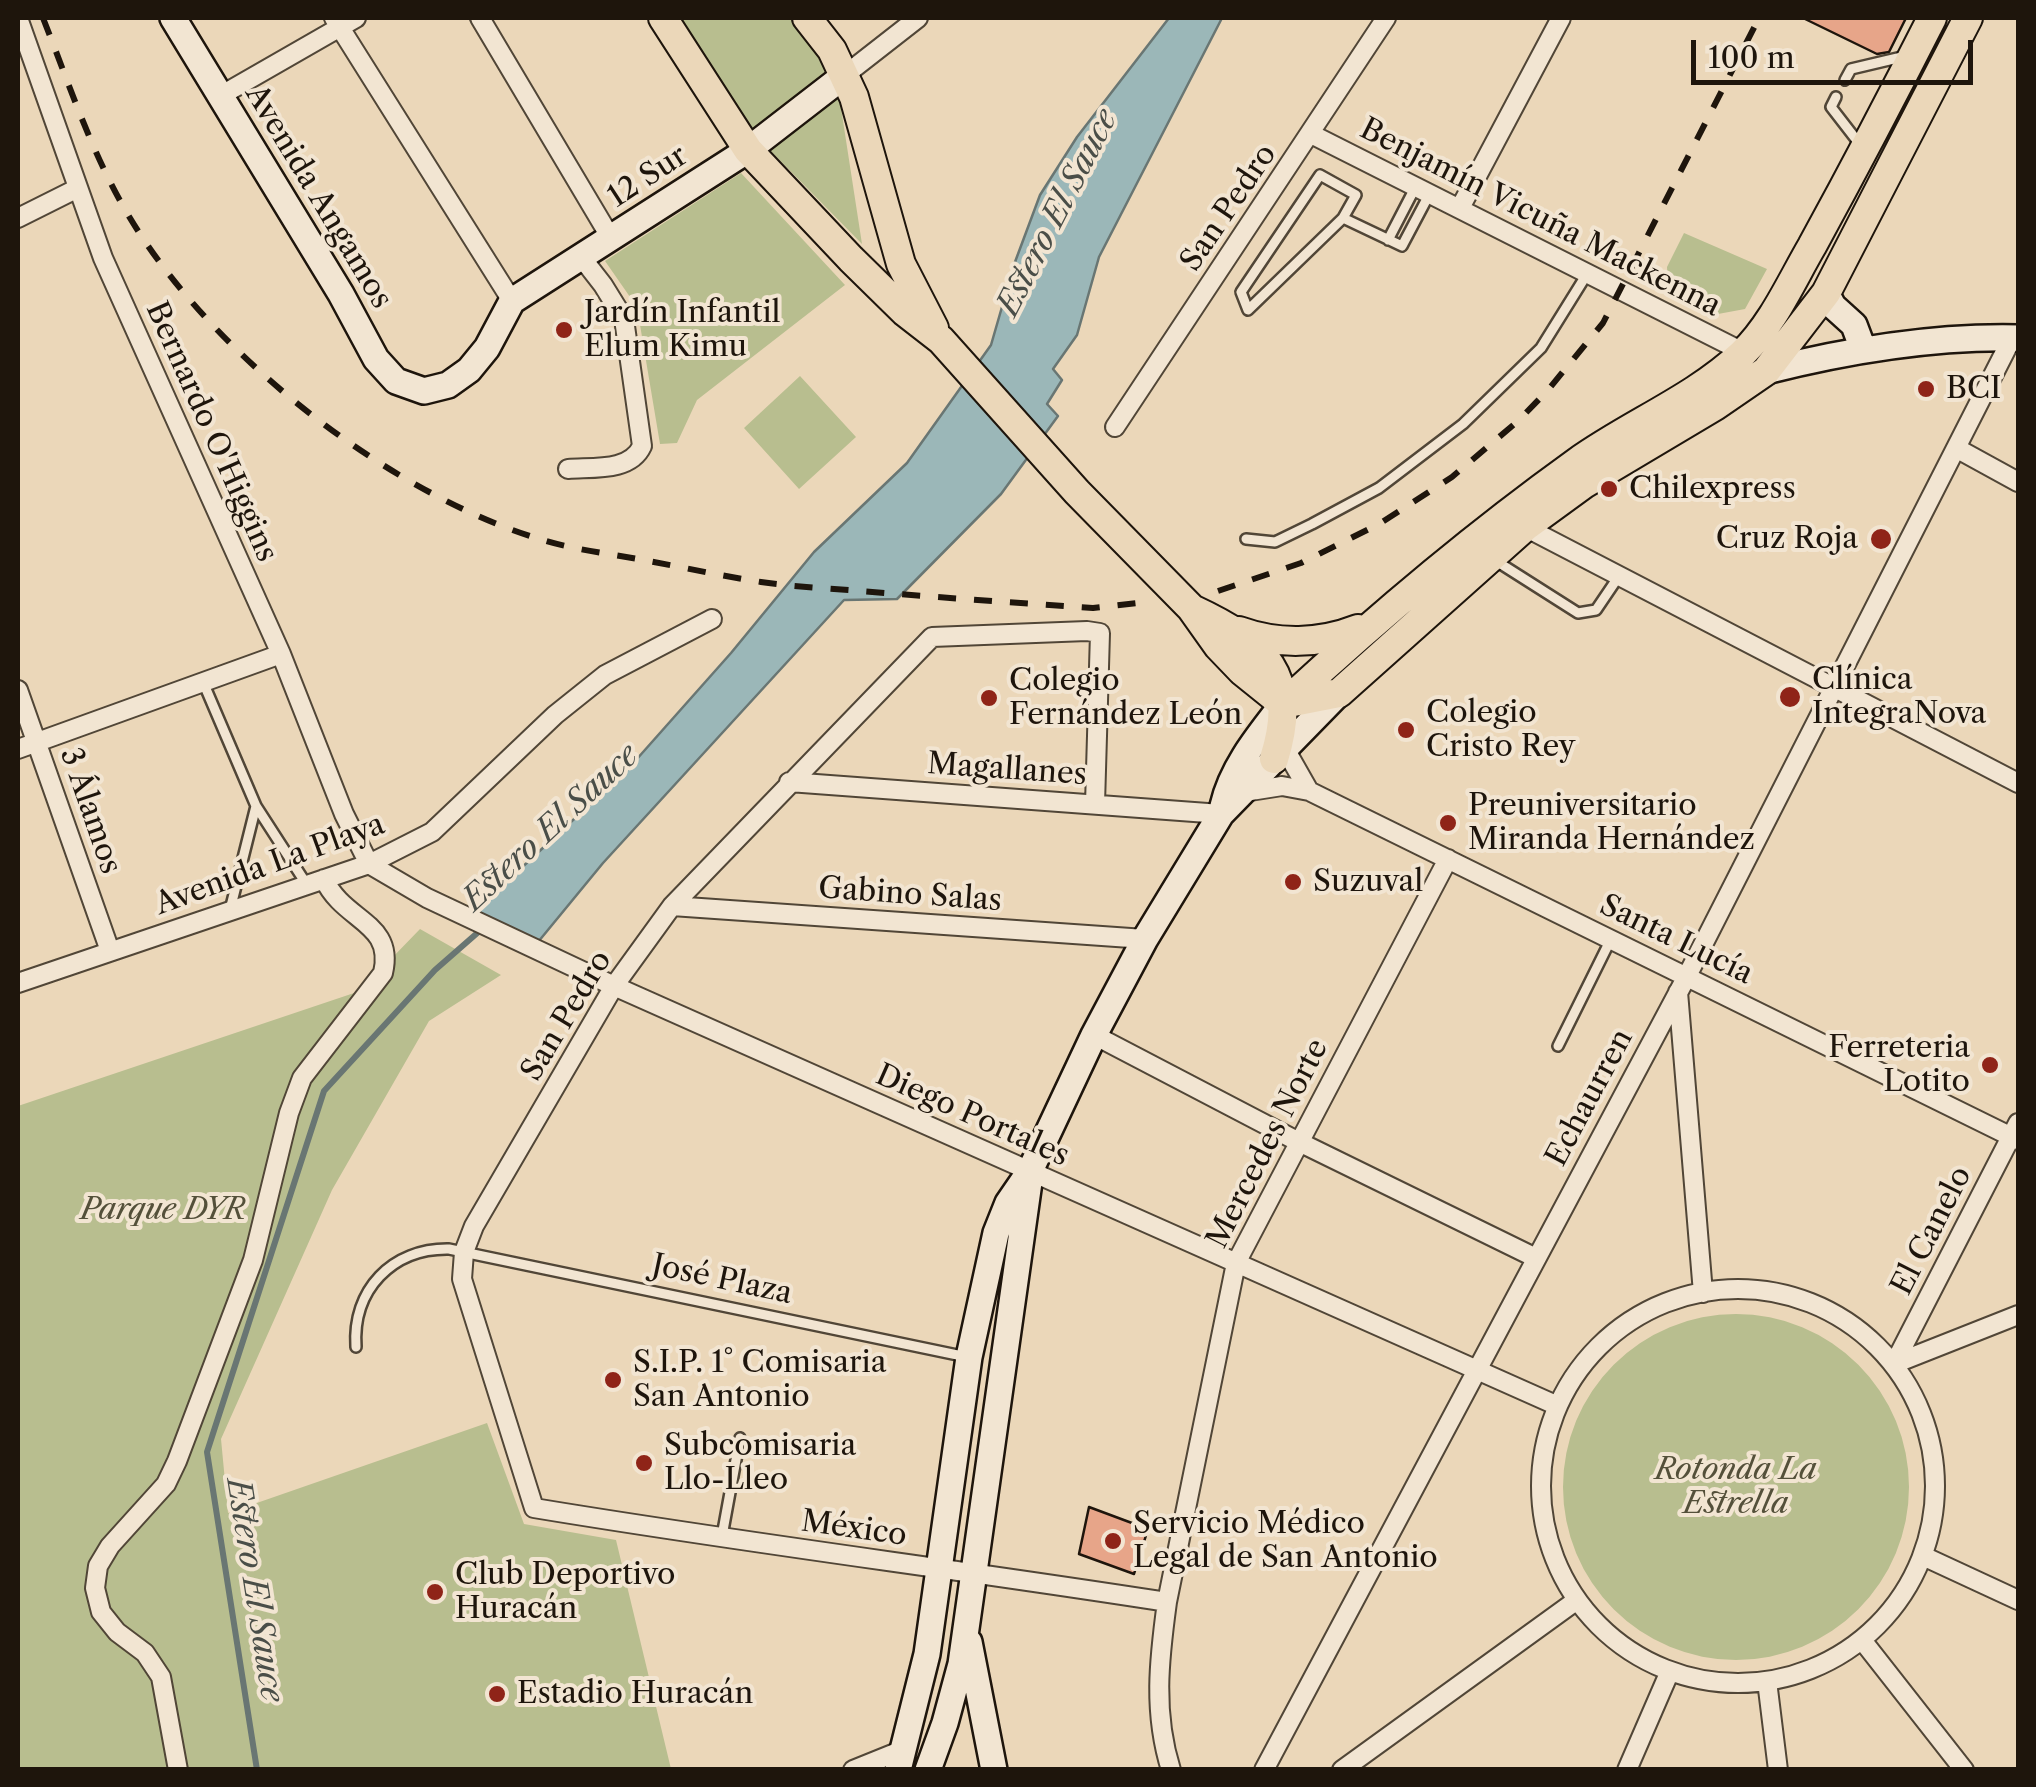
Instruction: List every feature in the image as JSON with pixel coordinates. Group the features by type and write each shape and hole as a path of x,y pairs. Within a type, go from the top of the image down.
{"main road":[{"path":"663,18 748,150 851,259 905,312 941,340 1077,492 1191,608 1218,646 1283,704"},
{"path":"807,18 832,50 844,75 863,124 901,264 941,340"},
{"path":"1283,704 1369,625 1508,512 1588,454 1701,386 1743,352 1774,313 1932,18"},
{"path":"1283,704 1339,692 1525,527 1584,484 1715,406 1766,370 1826,293 1968,18"},
{"path":"1826,293 1825,264 1840,194"},
{"path":"1191,608 1263,638 1300,641 1336,637 1369,625"},
{"path":"1228,626 1275,670 1284,722 1278,753"}],"street":[{"name":"Bernardo O'Higgins","path":"18,18 103,258 281,654 344,814 369,864"},
{"name":"Avenida Angamos","path":"173,18 341,294 376,360 396,381 424,391 448,385 469,370 487,348 512,301"},
{"path":"480,18 612,240"},
{"name":"12 Sur","path":"512,301 748,150 918,18"},
{"name":"San Pedro","path":"1115,427 1386,18"},
{"path":"1460,208 1561,18"},
{"path":"220,96 343,21 512,301"},
{"name":"Benjamín Vicuña Mackenna","path":"1311,134 1743,352"},
{"path":"18,218 78,188"},
{"path":"568,469 627,463 642,446 624,319 604,284 582,258"},
{"path":"1826,293 1854,324 1863,349"},
{"path":"1766,370 1863,349 1962,338 2015,338"},
{"name":"Echaurren","path":"1264,1770 1682,984 2015,338"},
{"path":"1956,448 2018,482"},
{"path":"1525,527 2018,783"},
{"name":"Avenida La Playa","path":"18,983 369,864 432,832 556,715 605,676 712,619"},
{"name":"San Pedro","path":"534,1508 465,1293 464,1252 474,1226 614,986 672,906 932,637 1100,633 1095,804"},
{"path":"18,749 281,654"},
{"name":"3 Álamos","path":"18,690 110,951"},
{"path":"853,1770 901,1760 926,1654 969,1357 996,1234 1008,1203 1030,1172 1145,939 1221,814 1339,692"},
{"path":"1221,814 1227,789 1249,749 1283,704"},
{"path":"1278,753 1310,791"},
{"name":"Magallanes","path":"789,782 1221,814"},
{"name":"Santa Lucía","path":"1244,792 1282,786 1310,791 1611,939 1682,984 2016,1133"},
{"name":"Mercedes Norte","path":"1172,1770 1158,1722 1157,1691 1167,1602 1236,1263 1448,859"},
{"name":"Diego Portales","path":"369,864 428,898 614,986 1558,1406"},
{"path":"178,1770 162,1677 145,1653 108,1622 96,1599 95,1577 103,1556 156,1497 177,1460 253,1260 289,1112 302,1078 383,973 386,958 376,931 316,882"},
{"name":"Gabino Salas","path":"672,906 1145,939"},
{"path":"1682,984 1702,1292"},
{"path":"1094,1036 1536,1258"},
{"name":"El Canelo","path":"1894,1364 2016,1133"},
{"path":"928,1770 954,1694 966,1633 1030,1172"},
{"path":"1764,1291 1805,1300 1853,1326 1894,1364 1918,1404 1932,1448 1936,1492 1922,1556 1892,1609 1862,1640 1827,1662 1767,1681 1708,1681 1670,1671 1618,1643 1577,1600 1557,1565 1542,1506 1544,1455 1558,1406 1580,1370 1617,1332 1662,1305 1702,1292 1764,1291"},
{"path":"1894,1364 2018,1314"},
{"name":"México","path":"534,1508 722,1539 1167,1602"},
{"path":"1922,1556 2018,1600"},
{"path":"940,1568 966,1633 994,1770"},
{"path":"1342,1770 1577,1600"},
{"path":"1862,1640 1964,1770"},
{"path":"1627,1770 1670,1671"},
{"path":"1767,1681 1778,1770"}],"lane":[{"path":"1846,80 1852,69 1913,54"},
{"path":"1836,97 1831,107 1864,150"},
{"path":"1320,175 1356,195 1343,218 1330,232 1248,310 1241,292 1320,175"},
{"path":"1388,240 1423,190"},
{"path":"1343,218 1402,246 1423,190"},
{"path":"1246,539 1275,542 1312,524 1379,488 1449,435 1541,348 1588,272"},
{"path":"1490,557 1578,613 1596,610 1620,576"},
{"path":"203,682 256,806 316,882"},
{"path":"230,911 256,806"},
{"path":"1558,1046 1611,939"},
{"name":"José Plaza","path":"356,1346 360,1308 380,1274 405,1256 449,1249 969,1357"},
{"path":"722,1539 740,1438"}],"green space":[{"path":"679,18 791,18 815,47 839,95 862,244 753,133"},
{"path":"741,173 845,285 697,400 677,443 660,444 637,307 605,261"},
{"path":"1684,233 1767,269 1745,309 1718,314 1668,287 1667,267"},
{"path":"800,376 856,437 799,489 744,428"},
{"name":"Parque DYR","path":"420,929 501,975 429,1021 332,1190 221,1439 228,1513 487,1423 524,1524 616,1540 671,1769 18,1769 18,1106 360,991"},
{"name":"Rotonda La Estrella","path":"1736,1314 1770,1317 1818,1334 1846,1353 1870,1377 1896,1421 1906,1453 1906,1521 1889,1569 1870,1597 1846,1621 1802,1647 1770,1657 1736,1660 1702,1657 1654,1640 1626,1621 1602,1597 1576,1553 1566,1521 1563,1487 1566,1453 1583,1405 1602,1377 1626,1353 1670,1327 1702,1317"}],"water":[{"path":"1169,18 1222,18 1099,257 1077,335 1053,369 1062,380 1047,404 1058,416 1001,494 897,599 844,600 603,863 529,953 462,923 628,769 814,552 907,463 991,345 1040,195 1077,137"}],"building":[{"path":"1803,18 1906,18 1889,52 1877,54"},
{"name":"Servicio Médico Legal de San Antonio","path":"1089,1507 1148,1529 1134,1574 1079,1554"}],"waterway":[{"name":"Estero El Sauce","path":"257,1770 207,1452 324,1091 435,970 483,928"}],"railway":[{"path":"43,18 104,170 165,270 257,369 368,455 427,491 487,520 546,541 761,582 1093,608 1137,603"},
{"path":"1218,591 1301,563 1379,524 1452,477 1548,390 1603,323 1759,18"}],"place":[{"name":"Jardín Infantil Elum Kimu","path":"564,330"},
{"name":"BCI","path":"1926,389"},
{"name":"Chilexpress","path":"1609,489"},
{"name":"Cruz Roja","path":"1881,539"},
{"name":"Clínica IntegraNova","path":"1790,697"},
{"name":"Colegio Fernández León","path":"989,698"},
{"name":"Colegio Cristo Rey","path":"1406,730"},
{"name":"Preuniversitario Miranda Hernández","path":"1448,823"},
{"name":"Suzuval","path":"1293,882"},
{"name":"Ferreteria Lotito","path":"1990,1065"},
{"name":"S.I.P. 1° Comisaria San Antonio","path":"613,1380"},
{"name":"Subcomisaria Llo-Lleo","path":"644,1463"},
{"name":"Servicio Médico Legal de San Antonio","path":"1113,1541"},
{"name":"Club Deportivo Huracán","path":"435,1592"},
{"name":"Estadio Huracán","path":"497,1694"}]}
